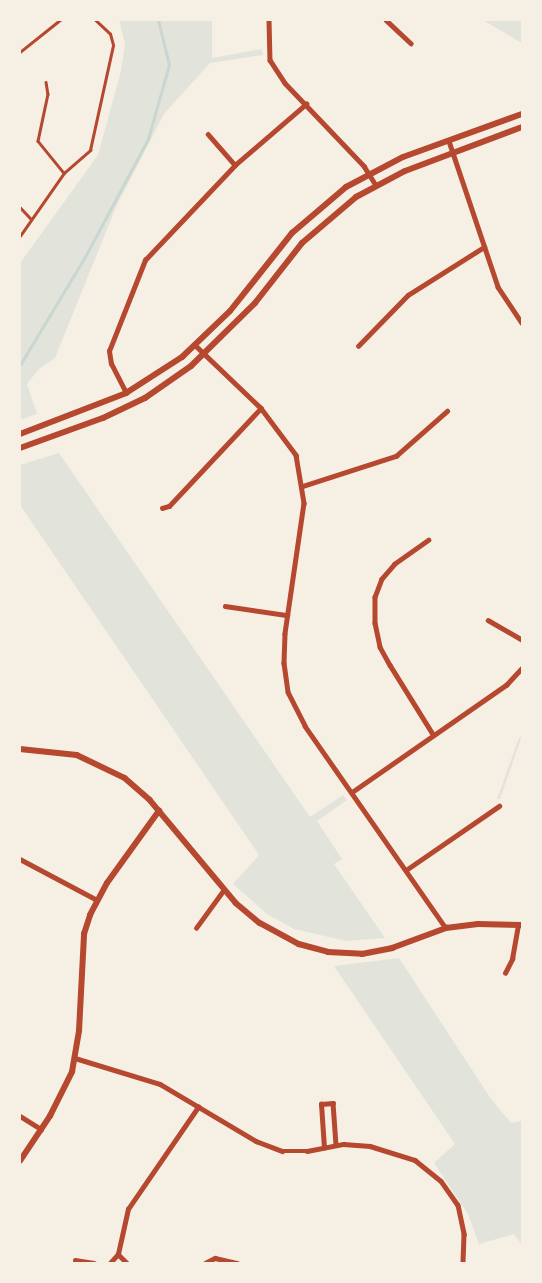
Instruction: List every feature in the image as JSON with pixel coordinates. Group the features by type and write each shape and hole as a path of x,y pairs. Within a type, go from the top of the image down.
{"main road":[{"path":"20,434 126,393 168,367 195,345 230,311 304,221 369,174 403,157 522,114"},
{"path":"20,448 131,405 167,384 205,355 255,303 302,242 340,208 376,185 522,127"}],"street":[{"path":"269,20 270,60 285,84 306,104 369,174 376,185"},
{"path":"386,20 412,43"},
{"path":"126,393 111,364 109,351 140,271 152,251 234,165 306,104"},
{"path":"208,134 234,165"},
{"path":"449,141 498,287 522,323"},
{"path":"358,346 408,295 484,247"},
{"path":"195,345 261,408 296,455 304,503 288,615 284,663 288,692 305,726 446,928"},
{"path":"162,508 169,506 261,408"},
{"path":"302,486 396,456 447,411"},
{"path":"429,540 395,564 382,579 376,597 375,623 380,647 434,734"},
{"path":"225,606 288,615"},
{"path":"488,620 522,640"},
{"path":"352,792 506,685 522,668"},
{"path":"20,749 63,752 95,761 125,778 159,811 223,891 244,911 272,930 299,944 328,952 352,954 383,951 446,928 478,924 520,925 512,959 505,973"},
{"path":"406,870 499,806"},
{"path":"20,1161 42,1129 72,1072 83,980 84,934 97,900 159,811"},
{"path":"20,859 97,900"},
{"path":"196,928 223,891"},
{"path":"75,1058 160,1084 256,1141 282,1151 324,1148 336,1145 370,1146 395,1152 415,1160 441,1181 458,1205 464,1234 463,1263"},
{"path":"324,1148 320,1104 333,1102 336,1145"},
{"path":"110,1263 118,1254 128,1208 198,1107"},
{"path":"20,1116 42,1129"},
{"path":"118,1254 127,1263"},
{"path":"205,1263 215,1258 237,1263"},
{"path":"76,1260 94,1263"}],"lane":[{"path":"20,52 60,20"},
{"path":"20,236 64,173 90,150 113,45 110,34 95,20"},
{"path":"46,82 48,94 38,141 64,173"},
{"path":"20,207 31,219"}],"shaded area":[{"path":"119,20 212,20 212,58 262,49 263,55 210,63 164,114 116,207 55,358 39,369 27,384 37,414 20,420 20,263 98,155 121,71 125,44"},
{"path":"483,20 522,20 522,43"},
{"path":"59,453 310,817 343,795 347,800 317,821 342,859 334,864 385,938 346,941 294,929 267,914 233,884 259,855 20,505 20,465"},
{"path":"522,736 500,799 497,799 519,738"},
{"path":"399,958 491,1099 511,1123 522,1121 522,1245 514,1234 479,1244 468,1214 434,1163 455,1144 334,966"}],"waterway":[{"path":"20,365 85,257 148,139 169,65 158,20"}]}
